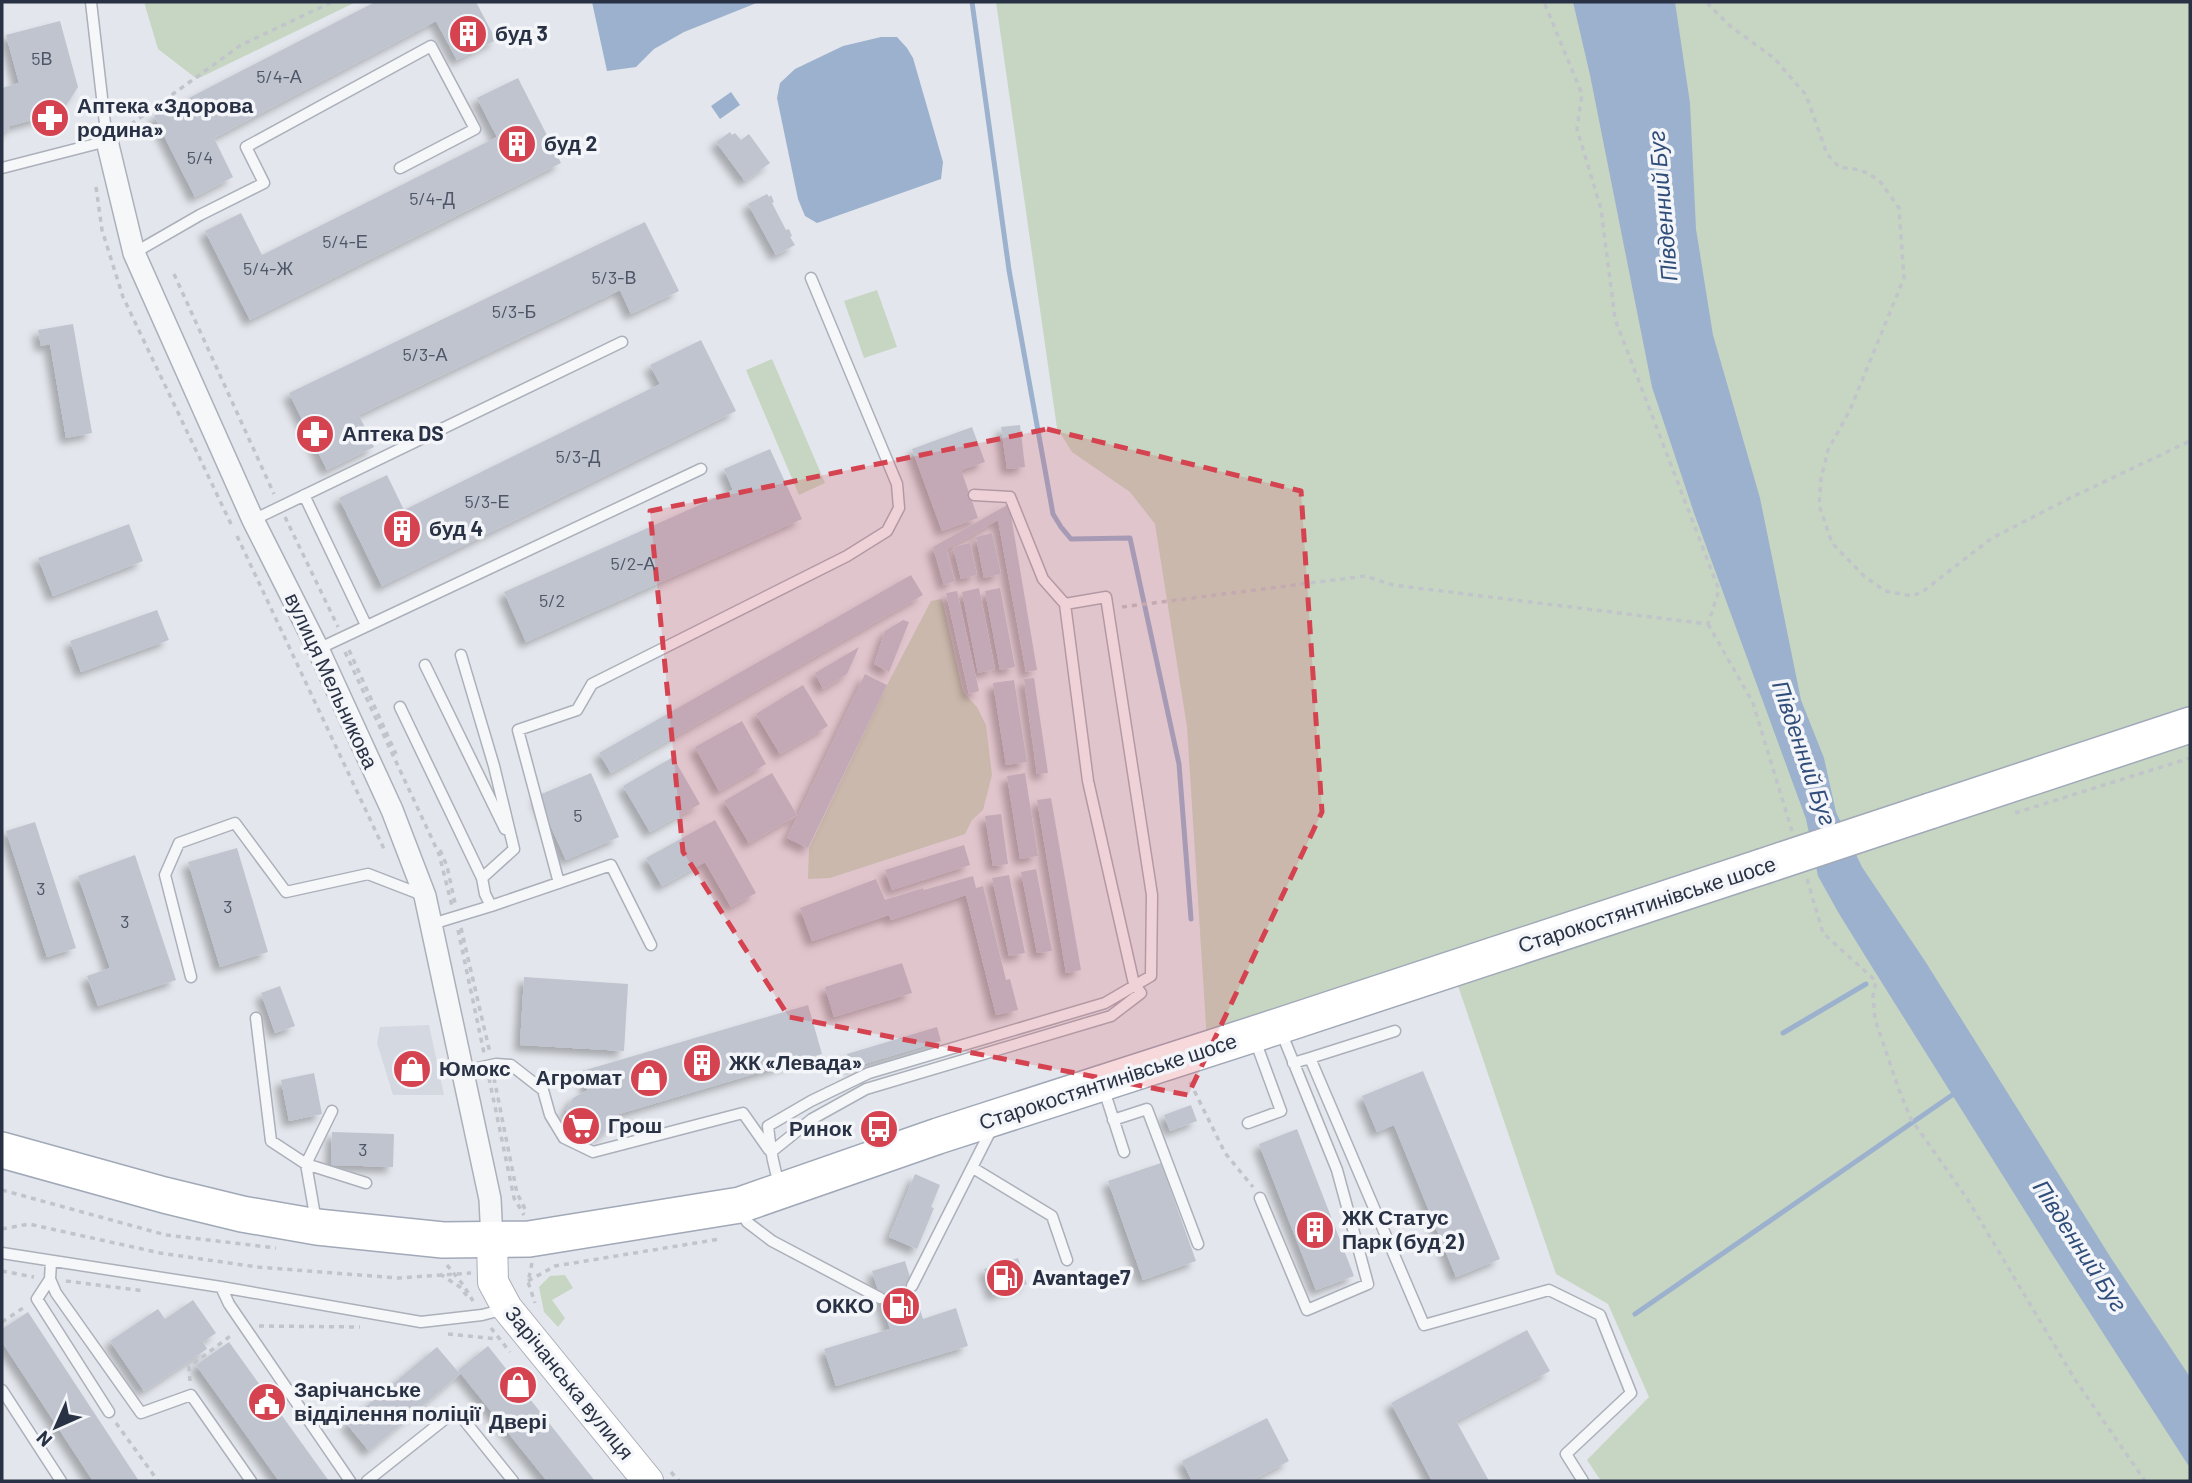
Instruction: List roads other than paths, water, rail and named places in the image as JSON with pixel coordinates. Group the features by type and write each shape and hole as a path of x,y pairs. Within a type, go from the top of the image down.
{"main road":[{"name":"Старокостянтинівське шосе","path":"2,1150 164,1195 242,1213 317,1227 443,1240 529,1239 740,1205 938,1136 997,1119 2190,725"}],"street":[{"name":"вулиця Мельникова","path":"107,141 134,253 253,520 318,649 392,810 425,896 490,1199 492,1240"},
{"name":"Зарічанська вулиця","path":"492,1240 495,1312 648,1481"}],"lane":[{"path":"2,168 107,141 91,2"},
{"path":"134,253 200,215 264,183 246,146 430,46 475,129 400,168"},
{"path":"559,883 518,730 577,709 592,684 847,556 887,531 899,508 897,484 811,278"},
{"path":"253,520 622,342"},
{"path":"318,649 701,469"},
{"path":"304,495 366,625"},
{"path":"771,1152 812,1119 866,1089 1111,1016 1141,993 1134,985 1088,781 1065,604 1043,579 1010,497 974,495"},
{"path":"782,1191 773,1167 768,1126 811,1101 869,1073 1105,1003 1151,976 1152,895 1106,597 1065,604"},
{"path":"461,655 494,766 514,849"},
{"path":"425,665 514,849"},
{"path":"400,707 482,878 491,906"},
{"path":"191,977 165,875 179,843 235,823 286,892 368,874 425,896"},
{"path":"482,878 514,849"},
{"path":"432,924 611,865 651,945"},
{"path":"256,1018 271,1141 306,1164 366,1183"},
{"path":"1260,1198 1307,1310 1368,1284 1337,1170 1293,1063 1266,1030"},
{"path":"1248,1123 1281,1111 1266,1030"},
{"path":"1293,1063 1395,1031"},
{"path":"1310,1058 1424,1325 1549,1290 1601,1315 1631,1393 1566,1454 1583,1481"},
{"path":"464,1071 496,1064 511,1065 543,1090 550,1115 564,1138 593,1152 743,1112 771,1152"},
{"path":"1102,1084 1124,1153"},
{"path":"1113,1120 1147,1109 1198,1244"},
{"path":"317,1227 306,1164 332,1111"},
{"path":"912,1286 997,1119"},
{"path":"973,1168 1052,1216 1067,1260"},
{"path":"740,1205 747,1222 772,1241 880,1298"},
{"path":"2,1253 421,1322 495,1312"},
{"path":"51,1262 50,1279 56,1293 141,1413 191,1395 251,1481"},
{"path":"50,1279 37,1299 109,1412"},
{"path":"221,1287 349,1481"},
{"path":"2,1390 61,1481"},
{"path":"368,1481 450,1415 460,1415 513,1481"}],"water":[{"path":"592,2 759,2 684,32 654,49 636,67 607,71"},
{"name":"Південний Буг","path":"1573,2 1675,2 1690,103 1696,229 1713,335 1760,498 1801,700 1824,758 1836,812 1862,867 1925,961 2111,1258 2190,1377 2190,1468 2047,1246 1818,876 1806,819 1694,513 1652,387"},
{"path":"881,37 897,37 913,58 943,162 941,179 817,223 805,216 798,199 777,98 780,83 795,69 843,46"},
{"path":"731,92 740,105 720,119 711,106"}],"waterway":[{"path":"972,2 1009,270 1053,514 1071,539 1130,538 1179,764 1191,919"},
{"path":"1783,1033 1866,984"},
{"path":"1635,1314 1958,1091"}],"place":[{"name":"буд 3","path":"468,34"},
{"name":"Аптека «Здорова родина»","path":"50,118"},
{"name":"буд 2","path":"517,144"},
{"name":"Аптека DS","path":"315,434"},
{"name":"буд 4","path":"402,529"},
{"name":"ЖК «Левада»","path":"702,1063"},
{"name":"Юмокс","path":"412,1069"},
{"name":"Агромат","path":"649,1078"},
{"name":"Грош","path":"581,1126"},
{"name":"Ринок","path":"879,1129"},
{"name":"ЖК Статус Парк (буд 2)","path":"1315,1230"},
{"name":"Avantage7","path":"1005,1278"},
{"name":"ОККО","path":"901,1306"},
{"name":"Двері","path":"518,1385"},
{"name":"Зарічанське відділення поліції","path":"267,1402"}]}
